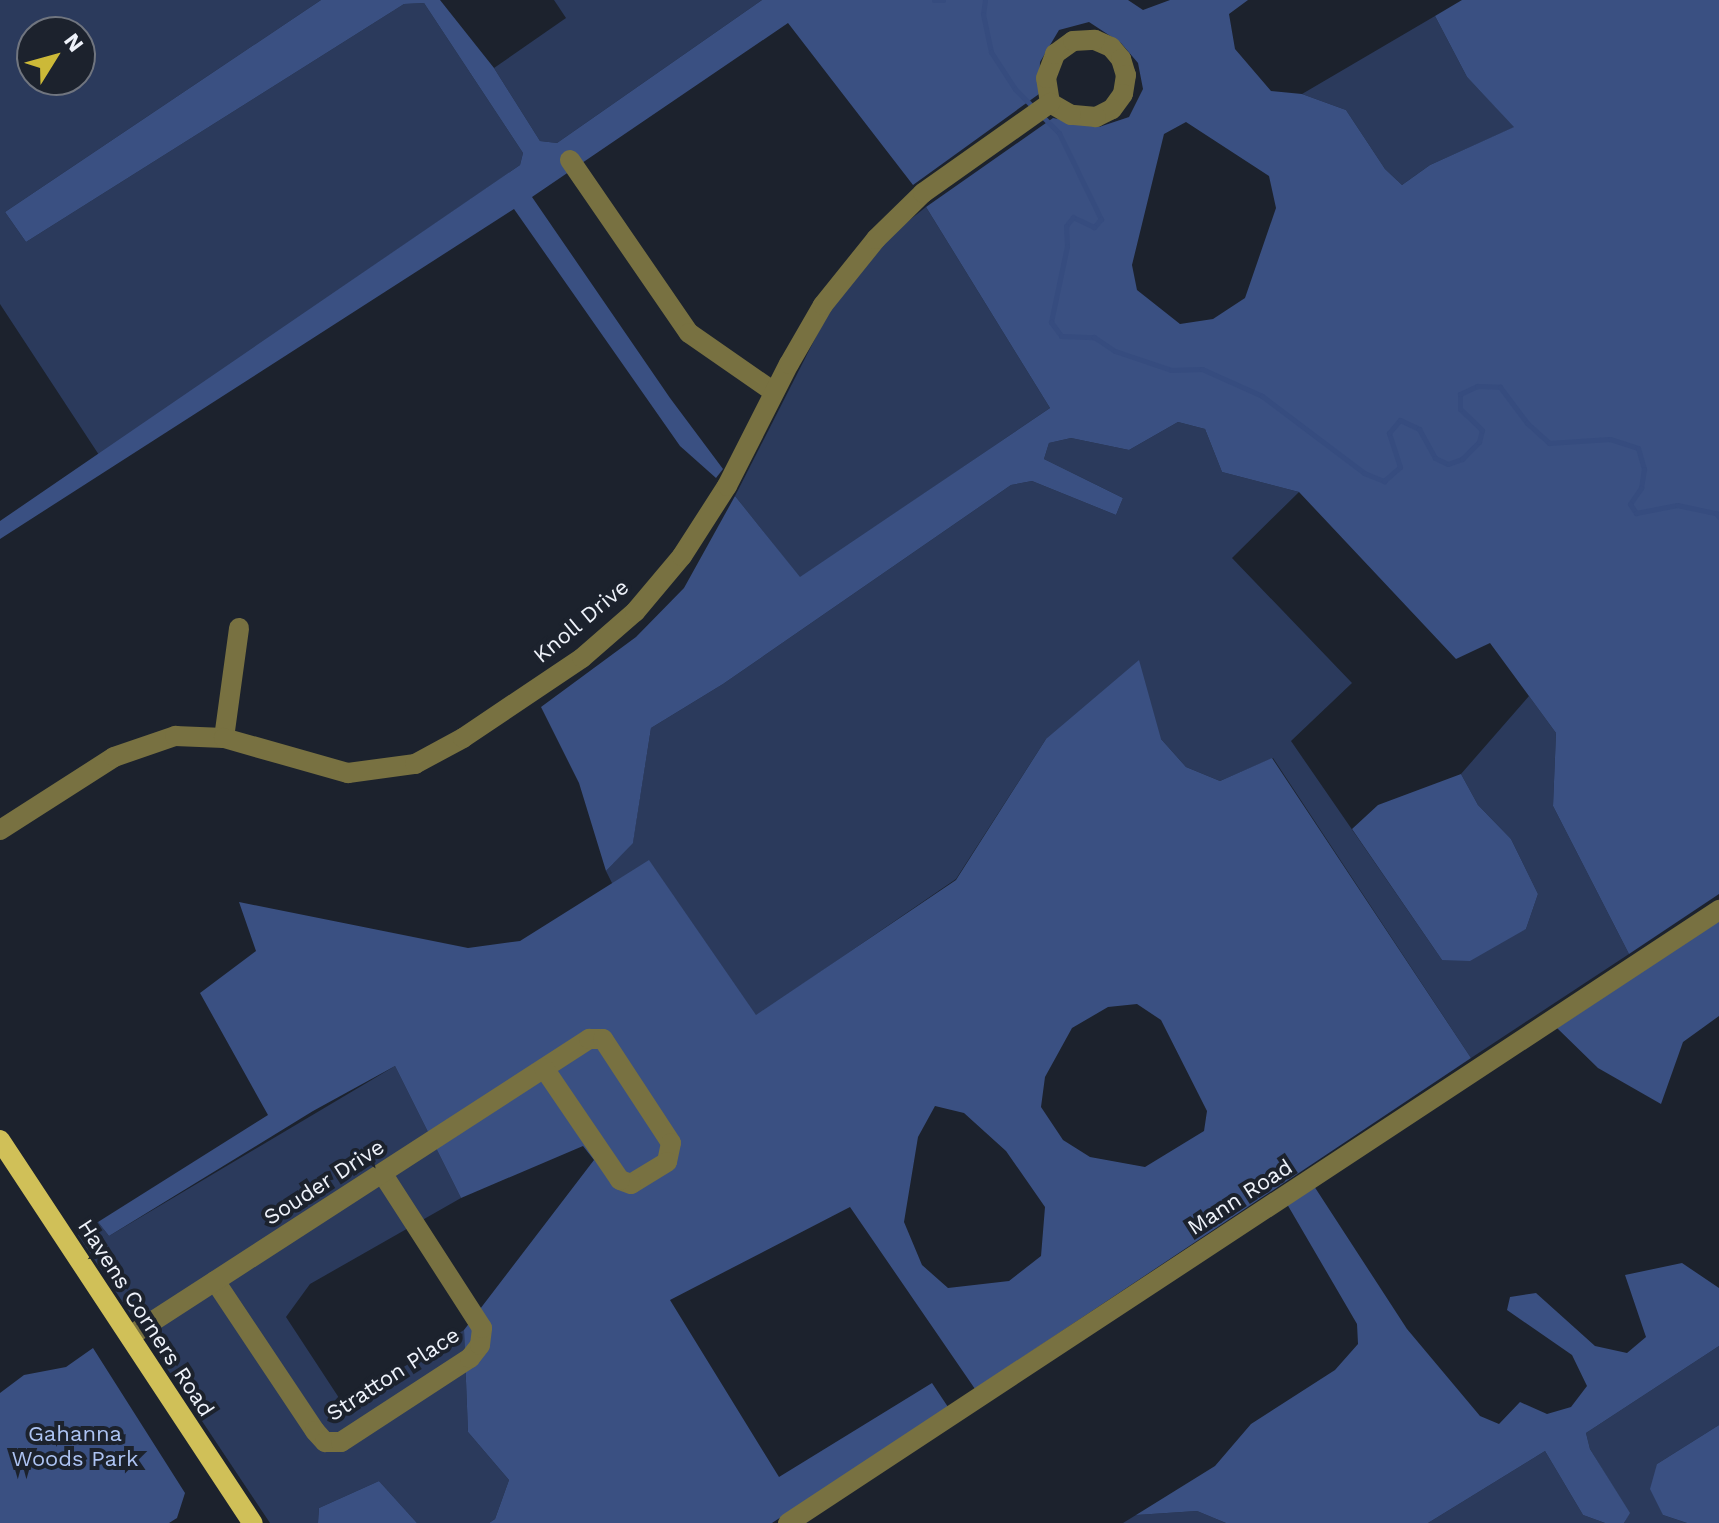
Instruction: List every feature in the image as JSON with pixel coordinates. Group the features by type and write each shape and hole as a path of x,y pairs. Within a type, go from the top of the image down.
{"main road":[{"name":"Havens Corners Road","path":"0,1140 130,1336 246,1521"}],"street":[{"name":"Knoll Drive","path":"0,830 114,757 175,736 224,738 348,773 415,764 463,738 582,658 635,612 682,556 727,486 774,392 823,305 876,239 923,193 1050,103"},
{"path":"570,160 689,333 774,392"},
{"path":"224,738 239,628"},
{"name":"Mann Road","path":"788,1523 1719,910"},
{"name":"Souder Drive","path":"130,1336 544,1068 589,1039 603,1039 671,1143 667,1162 631,1184 620,1180 544,1068"},
{"name":"Stratton Place","path":"215,1281 315,1431 325,1442 341,1442 470,1358 480,1345 482,1328 382,1173"}],"shaded area":[{"path":"0,0 321,0 5,212 26,242 404,4 424,3 523,153 520,165 99,455 0,304"},
{"path":"554,0 762,0 557,143 540,141 494,68 566,18"},
{"path":"1435,16 1467,77 1515,127 1430,165 1402,185 1385,169 1346,110 1302,94"},
{"path":"926,207 1050,408 800,578 735,496 825,319 853,278 893,233"},
{"path":"1178,422 1205,429 1222,472 1299,492 1232,558 1352,683 1291,741 1442,960 1526,929 1538,894 1511,839 1478,805 1461,774 1529,696 1556,733 1553,806 1629,954 1471,1058 1273,758 1220,781 1186,767 1161,739 1046,739 956,879 756,1016 649,861 613,885 606,871 633,842 651,728 723,684 1011,485 1032,481 1116,515 1123,498 1044,459 1049,443 1071,438 1129,450"},
{"path":"395,1066 461,1198 310,1284 286,1317 343,1404 464,1330 468,1432 509,1480 495,1519 489,1523 417,1523 379,1481 319,1508 318,1523 270,1523 78,1235 98,1222 109,1236"},
{"path":"1719,1346 1719,1425 1657,1464 1663,1515 1687,1523 1624,1523 1629,1513 1590,1449 1586,1433"},
{"path":"1545,1451 1583,1515 1605,1523 1428,1523"},
{"path":"1197,1511 1226,1523 1123,1523 1136,1515"}],"green space":[{"path":"321,0 440,0 494,68 540,141 557,143 762,0 1128,0 1143,10 1170,0 1248,0 1229,14 1235,49 1271,91 1302,94 1346,110 1385,169 1402,185 1430,165 1514,127 1467,77 1435,16 1462,0 1719,0 1719,894 1629,954 1553,806 1556,733 1490,643 1456,659 1299,492 1222,472 1205,429 1178,422 1129,450 1071,438 1049,443 1044,459 1123,498 1116,515 1032,481 1011,485 723,684 651,728 633,843 606,871 579,783 541,707 636,637 684,588 735,496 800,577 1050,408 926,207 1053,118 1099,127 1129,117 1143,89 1138,63 1121,43 1089,22 1059,30 1040,62 1039,94 913,185 788,23 532,197 670,398 723,469 716,478 680,446 514,209 0,539 0,521 520,165 523,153 424,3 404,4 26,242 5,212","holes":["1186,122 1269,176 1276,208 1245,298 1213,319 1180,324 1137,290 1132,265 1164,134"]},
{"path":"1139,660 1161,739 1186,767 1220,781 1272,758 1471,1058 975,1389 850,1207 670,1300 779,1477 932,1383 948,1407 772,1523 489,1523 495,1519 509,1480 468,1432 464,1330 594,1160 583,1146 461,1198 395,1066 313,1111 109,1236 98,1222 268,1115 200,993 256,951 239,902 468,948 520,941 649,860 756,1015 956,880 1046,739","holes":["1137,1004 1161,1020 1207,1111 1204,1131 1145,1167 1090,1157 1063,1140 1041,1107 1045,1077 1072,1028 1108,1007","935,1106 964,1113 1006,1151 1045,1207 1041,1256 1009,1281 948,1288 922,1265 904,1222 918,1137"]},
{"path":"1461,774 1478,805 1511,839 1538,894 1526,929 1470,961 1442,960 1352,829 1378,805"},
{"path":"1719,920 1719,1016 1683,1042 1661,1104 1598,1068 1557,1028"},
{"path":"1314,1186 1407,1329 1480,1416 1499,1424 1520,1402 1547,1414 1571,1407 1587,1386 1572,1355 1507,1310 1510,1297 1536,1293 1595,1346 1627,1353 1646,1337 1625,1275 1682,1263 1719,1288 1719,1346 1586,1433 1590,1449 1630,1513 1624,1523 1605,1523 1583,1515 1545,1451 1428,1523 1226,1523 1197,1511 1136,1515 1215,1466 1251,1424 1335,1370 1358,1344 1357,1324 1287,1204"},
{"name":"Gahanna Woods Park","path":"93,1348 185,1493 177,1518 169,1523 0,1523 0,1393 24,1375 66,1367"},
{"path":"1719,1425 1719,1523 1687,1523 1663,1515 1650,1489 1657,1464"},
{"path":"379,1481 417,1523 318,1523 319,1508"}],"waterway":[{"path":"934,0 943,0"},
{"path":"985,0 983,14 991,52 1015,89 1033,107"},
{"path":"1040,114 1059,133 1101,219 1094,227 1073,217 1066,226 1067,246 1051,322 1061,336 1094,337 1115,351 1171,370 1202,369 1262,396 1364,473 1384,481 1400,467 1389,433 1400,420 1419,429 1435,458 1448,464 1462,459 1479,442 1482,430 1460,409 1460,394 1477,386 1500,387 1527,423 1549,443 1610,439 1638,448 1644,469 1641,488 1630,504 1636,513 1677,505 1716,513 1719,517"}]}
